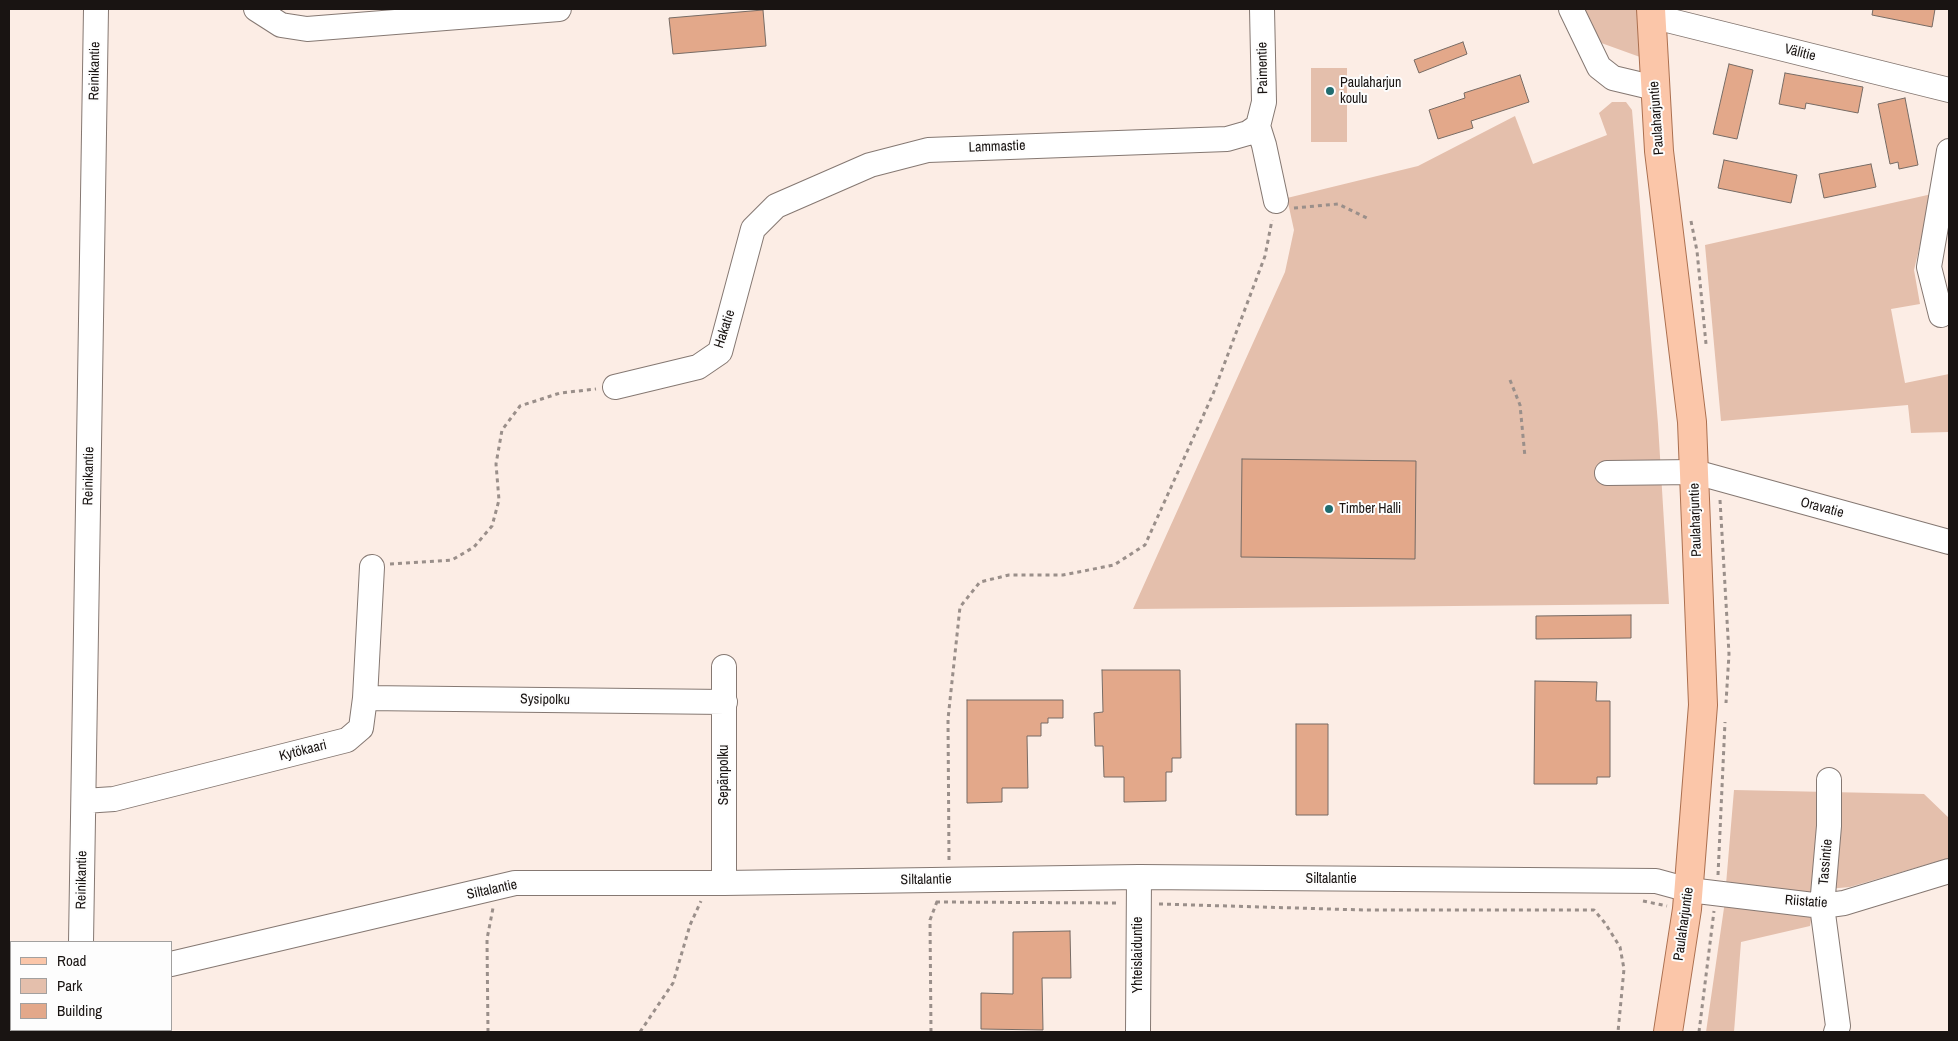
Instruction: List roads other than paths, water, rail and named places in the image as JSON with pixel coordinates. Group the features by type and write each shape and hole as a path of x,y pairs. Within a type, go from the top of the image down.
{"main road":[{"name":"Paulaharjuntie","path":"1651,12 1659,151 1692,422 1703,705 1688,899 1668,1032"}],"street":[{"name":"Reinikantie","path":"81,941 96,9"},
{"path":"256,9 281,25 307,29 559,9"},
{"name":"Paimentie","path":"1258,126 1264,102 1262,9"},
{"path":"1571,9 1599,67 1613,78 1655,88"},
{"name":"Välitie","path":"1651,12 1949,90"},
{"path":"1258,126 1276,201"},
{"name":"Lammastie","path":"753,229 776,206 870,165 928,150 1227,138 1248,133 1258,126"},
{"path":"1941,315 1929,267 1949,151"},
{"name":"Hakatie","path":"615,387 698,367 720,352 753,229"},
{"name":"Oravatie","path":"1607,473 1695,472 1949,542"},
{"name":"Kytökaari","path":"84,801 114,799 347,740 361,728 366,698 372,567"},
{"name":"Sepänpolku","path":"724,667 724,883"},
{"name":"Sysipolku","path":"366,698 725,702"},
{"name":"Tassintie","path":"1829,780 1829,826 1822,906 1838,1026 1836,1032"},
{"name":"Riistatie","path":"1688,899 1822,906 1844,903 1949,871"},
{"name":"Siltalantie","path":"172,964 515,883 724,883 1139,877 1656,881 1688,899"},
{"name":"Yhteislaiduntie","path":"1138,1032 1139,877"}],"place":[{"name":"Paulaharjun koulu","path":"1330,91"},
{"name":"Timber Halli","path":"1329,509"}]}
